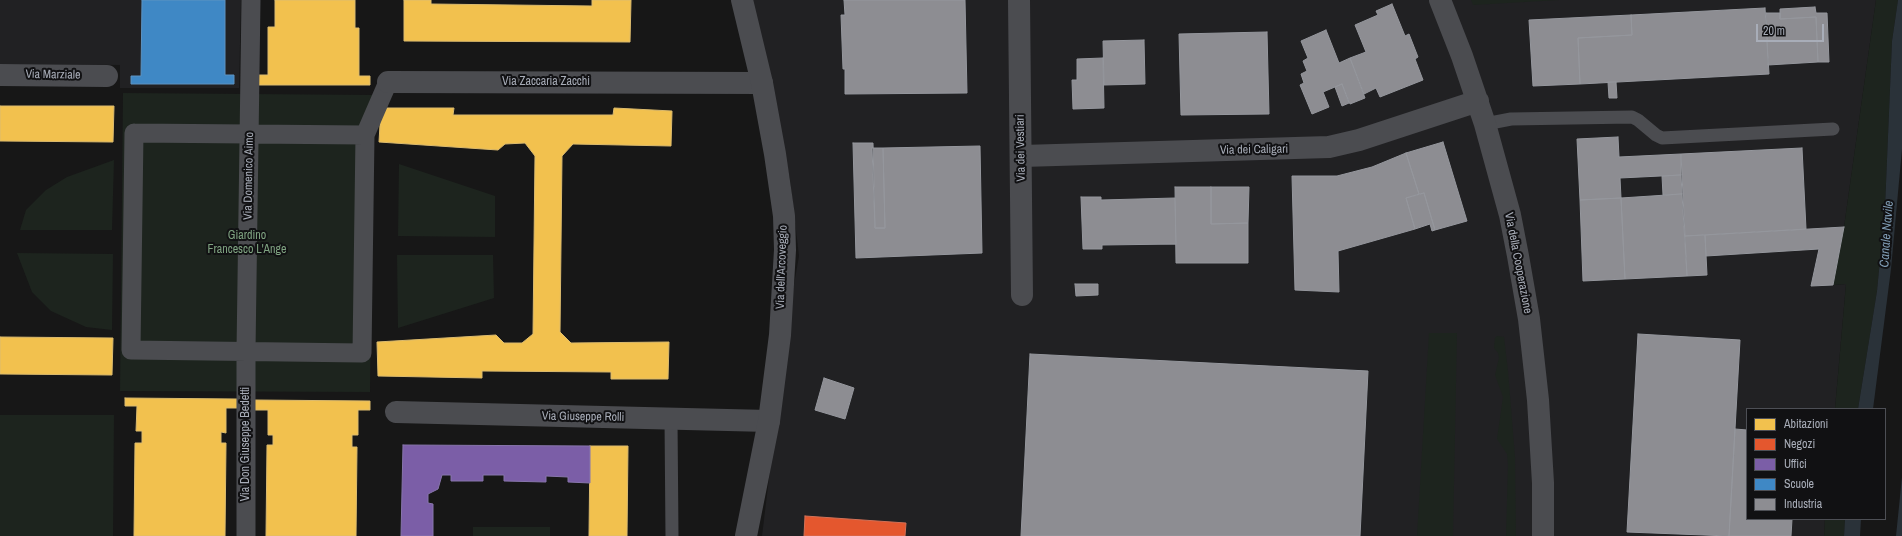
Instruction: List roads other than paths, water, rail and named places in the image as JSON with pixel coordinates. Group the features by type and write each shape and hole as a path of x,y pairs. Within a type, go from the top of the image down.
{"street":[{"name":"Via Domenico Aimo","path":"246,351 251,0"},
{"name":"Via dell'Arcoveggio","path":"742,0 762,83 775,154 784,216 785,250 780,335 769,421 746,536"},
{"name":"Via dei Vestiari","path":"1019,0 1022,156 1022,295"},
{"name":"Via della Cooperazione","path":"1440,0 1478,101 1510,215 1529,319 1541,442 1543,536"},
{"name":"Via Marziale","path":"0,75 107,76"},
{"name":"Via Zaccaria Zacchi","path":"365,135 388,82 762,83"},
{"name":"Via dei Caligari","path":"1022,156 1329,147 1359,140 1478,101"},
{"path":"134,133 249,134 365,135 362,353 131,350 134,133"},
{"name":"Via Don Giuseppe Bedetti","path":"246,351 246,536"},
{"name":"Via Giuseppe Rolli","path":"396,412 769,421"}],"lane":[{"path":"1485,124 1511,119 1632,117 1662,138 1833,130"},
{"path":"671,419 672,536"}],"water":[{"name":"Canale Navile","path":"1898,0 1902,0 1902,149 1891,269 1873,408 1858,408 1877,291 1885,207 1892,41"},
{"path":"1902,477 1902,536 1896,536"},
{"path":"1845,520 1861,520 1860,536 1844,536"}],"park label":[{"name":"Giardino Francesco L'Ange","path":"247,243"}]}
